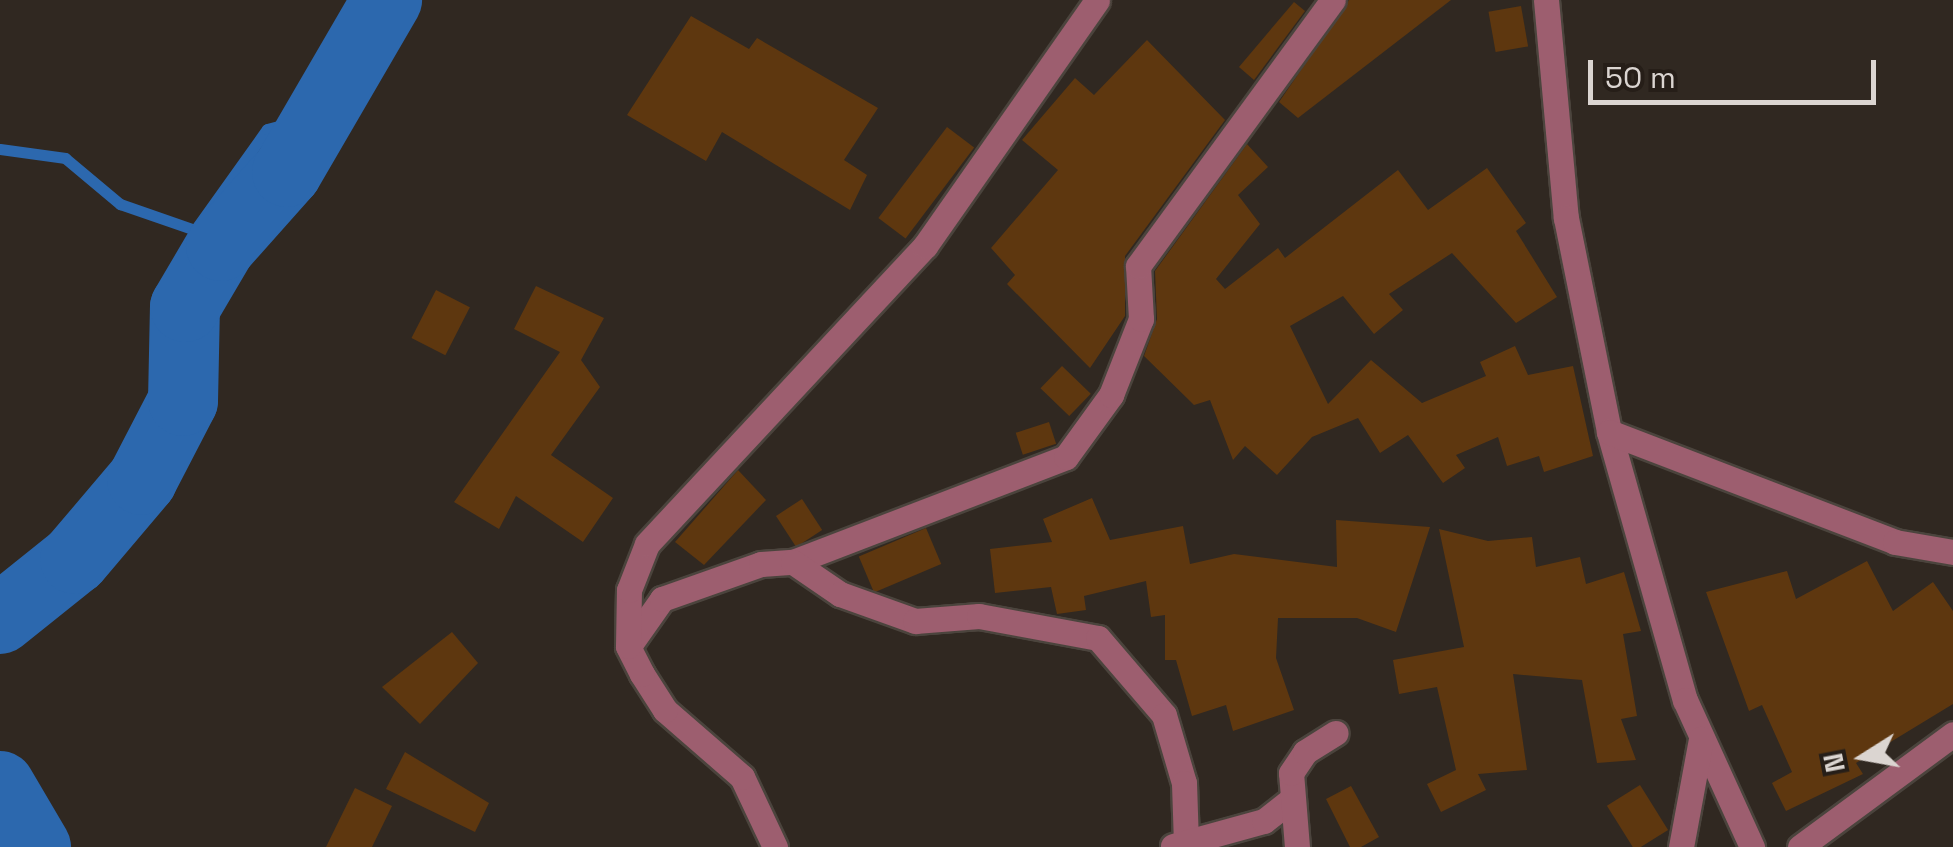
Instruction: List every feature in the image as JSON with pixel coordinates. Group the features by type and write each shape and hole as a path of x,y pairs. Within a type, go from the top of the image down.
{"street":[{"path":"775,847 742,777 665,710 628,646 629,590 647,544 925,246 1097,0"},
{"path":"628,646 662,599 744,568 792,562 1066,457 1111,395 1140,318 1138,266 1333,0"},
{"path":"1546,0 1566,218 1609,432 1701,738 1752,847"},
{"path":"1609,432 1895,542 1953,552"},
{"path":"792,562 840,594 915,621 979,616 1098,638 1164,715 1184,783 1178,845 1264,821 1288,802"},
{"path":"1297,847 1288,802 1304,752 1336,733"},
{"path":"1800,847 1953,734"},
{"path":"1681,847 1701,738"}],"building":[{"path":"1349,0 1451,0 1298,118 1279,102"},
{"path":"1294,2 1305,11 1254,80 1239,67"},
{"path":"1521,6 1528,46 1496,52 1489,12"},
{"path":"691,16 749,49 757,38 878,108 844,160 867,175 850,210 722,132 706,161 627,115"},
{"path":"1147,40 1225,120 1125,256 1125,316 1090,368 1007,284 1015,275 991,248 1058,170 1022,140 1075,78 1094,95"},
{"path":"947,127 974,147 906,239 878,218"},
{"path":"1247,144 1268,167 1238,195 1260,224 1216,279 1225,289 1278,248 1285,258 1398,170 1428,210 1487,168 1526,223 1516,231 1557,297 1516,323 1452,253 1389,294 1403,310 1374,334 1343,296 1290,326 1328,404 1371,360 1422,403 1486,376 1480,362 1515,346 1528,375 1573,366 1593,456 1544,472 1539,456 1507,466 1498,437 1456,455 1465,468 1443,483 1408,435 1380,453 1358,418 1312,437 1277,475 1245,446 1233,460 1210,400 1194,405 1144,356 1157,319 1155,271"},
{"path":"536,286 604,318 581,360 600,387 551,455 613,498 583,542 516,496 499,529 454,502 560,352 514,329"},
{"path":"436,290 470,307 445,355 411,338"},
{"path":"1062,366 1091,394 1069,416 1040,388"},
{"path":"1049,422 1056,444 1023,455 1016,433"},
{"path":"738,470 766,500 704,565 675,542"},
{"path":"1092,498 1110,540 1183,526 1190,564 1234,554 1337,567 1336,520 1430,527 1396,632 1357,618 1278,618 1276,658 1294,710 1233,731 1226,705 1192,716 1176,660 1165,660 1165,615 1151,617 1146,581 1084,596 1086,610 1057,614 1051,587 995,593 990,549 1052,542 1043,519"},
{"path":"802,499 822,530 796,547 776,516"},
{"path":"926,528 941,564 874,592 859,557"},
{"path":"1439,529 1488,541 1532,537 1536,567 1580,557 1586,584 1624,572 1641,631 1623,634 1637,716 1621,719 1636,760 1597,763 1582,680 1513,674 1527,770 1478,774 1486,790 1441,812 1427,784 1456,770 1437,687 1399,694 1393,660 1464,647"},
{"path":"1867,561 1893,611 1933,582 1953,611 1953,704 1856,763 1863,774 1786,811 1772,783 1792,772 1762,705 1749,711 1706,592 1787,571 1796,599"},
{"path":"452,632 478,663 420,724 382,687"},
{"path":"405,752 489,803 475,832 386,789"},
{"path":"1640,785 1668,830 1641,847 1633,847 1607,806"},
{"path":"1351,786 1379,837 1361,847 1350,847 1326,799"},
{"path":"355,788 392,806 372,847 326,847"}],"waterway":[{"path":"0,619 75,559 142,480 183,401 185,307 221,246 287,172 387,0"},
{"path":"0,149 65,158 120,204 195,230 267,129 320,115"},
{"path":"0,786 36,847"}]}
